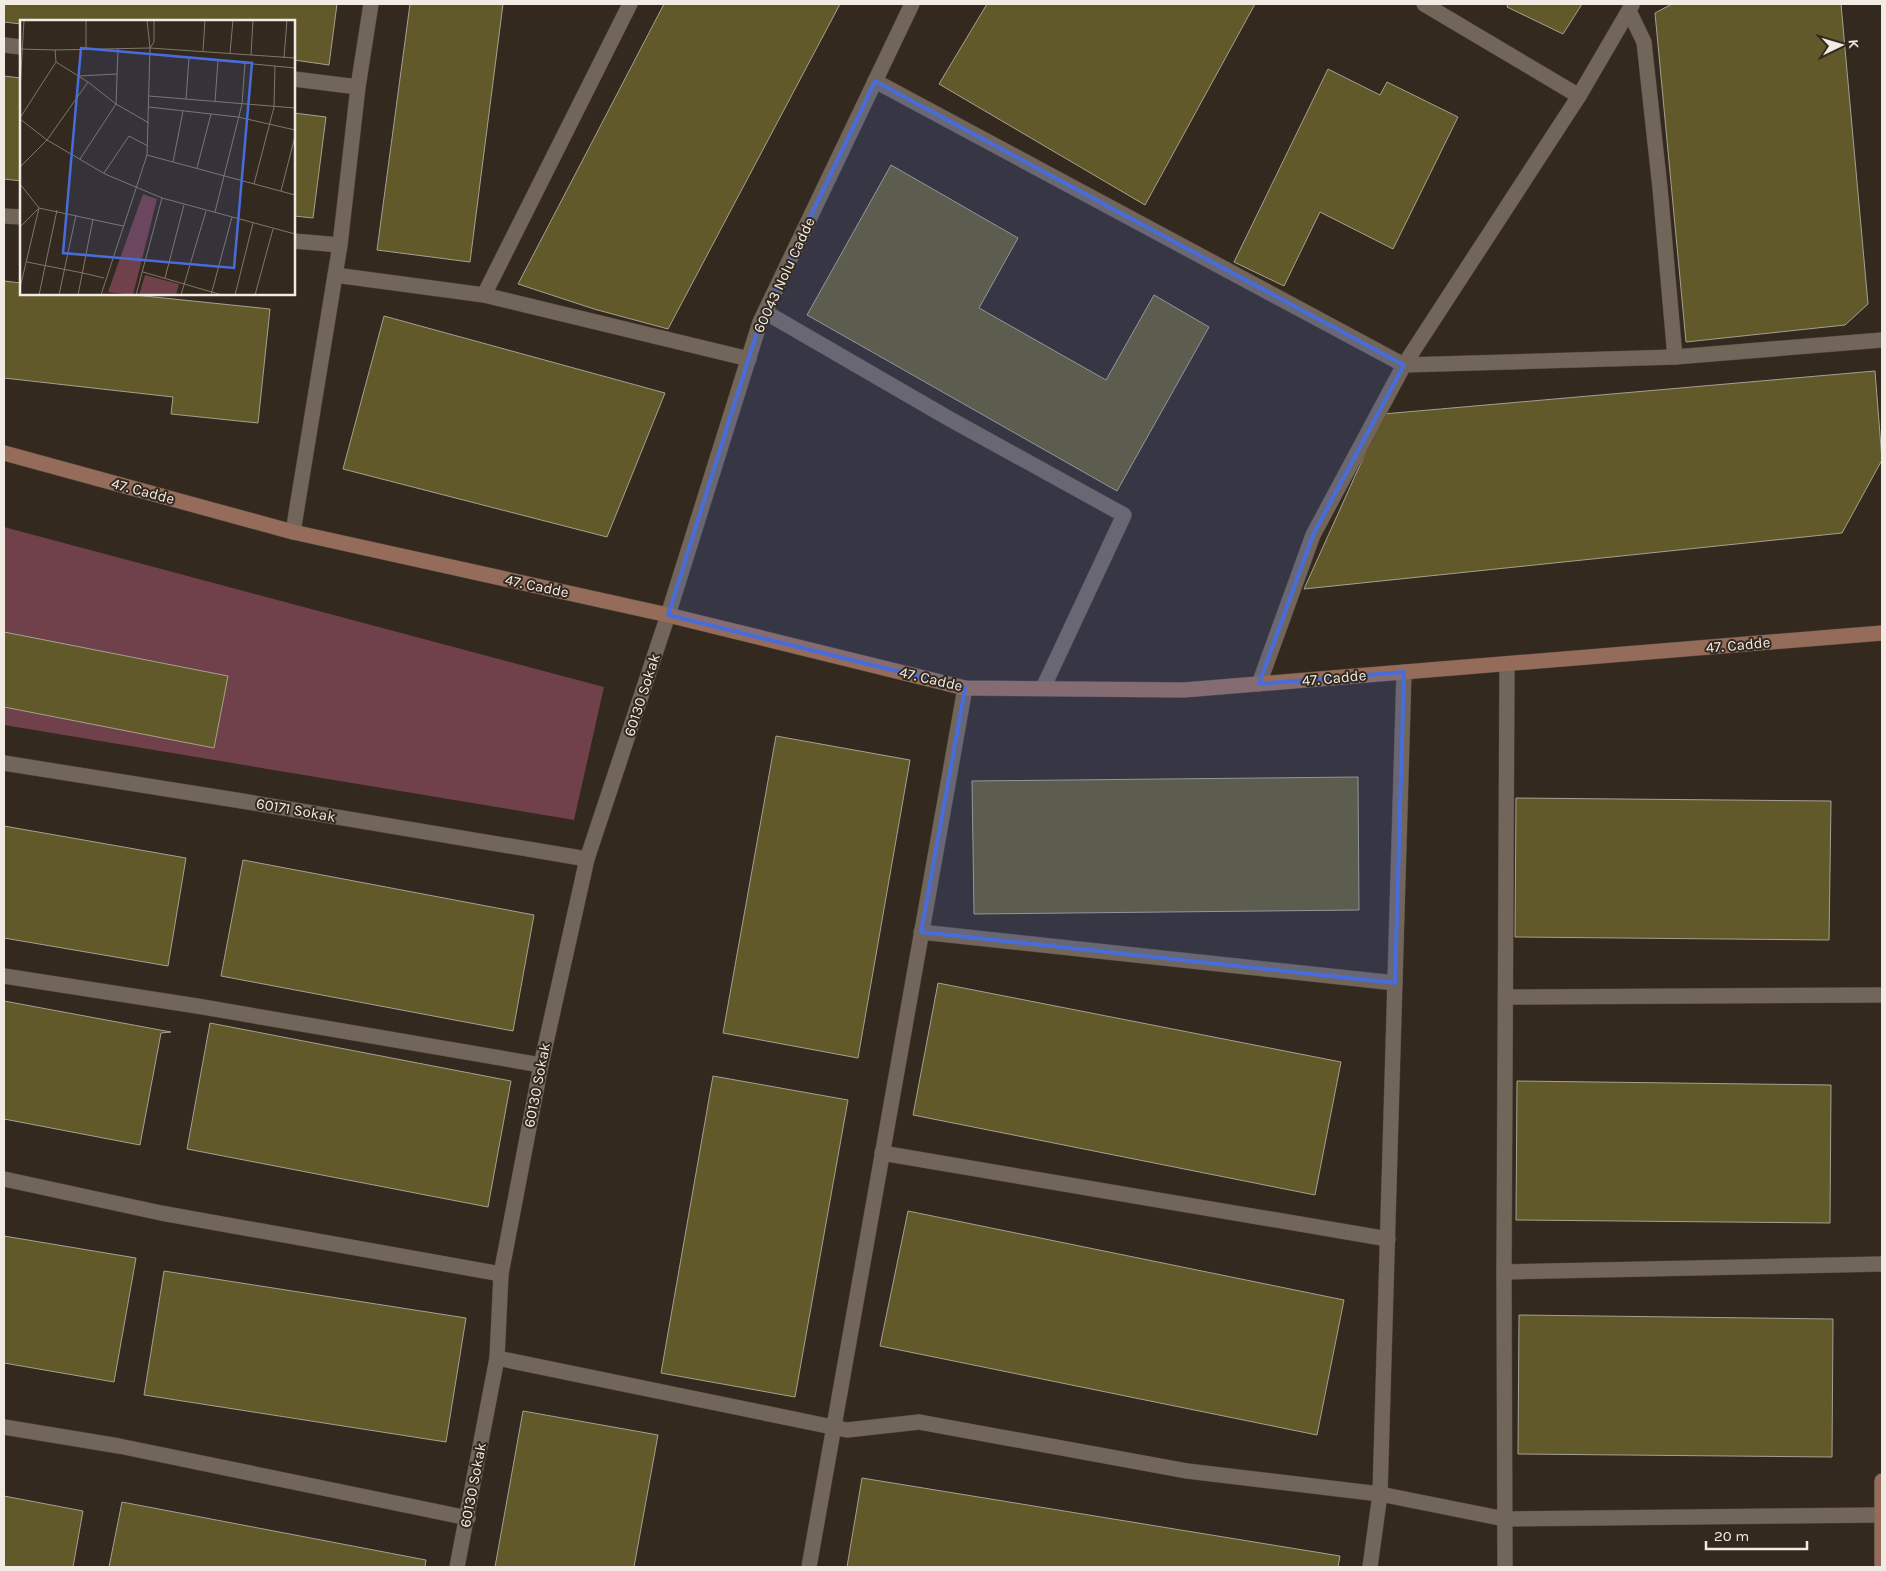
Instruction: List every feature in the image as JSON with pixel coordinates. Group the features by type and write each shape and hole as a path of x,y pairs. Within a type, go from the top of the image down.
{"street":[{"path":"293,532 340,245 358,87 371,4"},
{"path":"484,295 630,4"},
{"name":"60043 Nolu Cadde","path":"668,615 765,312 912,4"},
{"path":"1424,4 1579,96"},
{"path":"1259,684 1312,535 1404,365 1579,96 1631,8"},
{"path":"1631,8 1644,42 1660,188 1675,356"},
{"path":"4,45 20,47"},
{"path":"295,79 358,87"},
{"path":"876,81 1404,365 1675,356 1882,340"},
{"path":"4,216 20,217"},
{"path":"295,241 340,245"},
{"path":"335,276 484,295 749,359"},
{"path":"765,312 948,418 1124,515 1043,688"},
{"name":"47. Cadde","path":"4,453 293,532 668,615 965,688 1184,690 1882,633"},
{"name":"60130 Sokak","path":"457,1567 468,1518 497,1358 501,1274 541,1066 587,859 668,615"},
{"path":"1505,1567 1504,1272 1507,664"},
{"path":"1370,1567 1380,1494 1404,672"},
{"path":"809,1567 965,688"},
{"name":"60171 Sokak","path":"4,763 587,859"},
{"path":"921,932 1395,983"},
{"path":"4,976 197,1006 541,1066"},
{"path":"1506,997 1882,995"},
{"path":"882,1153 1388,1239"},
{"path":"4,1179 161,1213 501,1274"},
{"path":"1504,1272 1882,1264"},
{"path":"497,1358 847,1430 919,1422 1187,1471 1380,1494 1505,1519 1882,1515"},
{"path":"4,1427 119,1446 468,1518"},
{"path":"1882,1480 1882,1567"}],"highlighted area":[{"path":"875,81 1404,365 1313,535 1259,684 1404,672 1395,983 921,932 965,688 668,615 760,322"}],"shaded area":[{"path":"4,527 604,687 574,820 4,725"}],"building":[{"path":"4,4 337,4 329,65 295,60 295,20 20,20 20,24 4,22"},
{"path":"410,4 503,4 470,262 377,250"},
{"path":"664,4 840,4 668,329 594,309 518,284"},
{"path":"987,4 1255,4 1145,205 939,84"},
{"path":"1508,4 1582,4 1563,34 1507,7"},
{"path":"1672,4 1841,4 1868,304 1845,325 1686,342 1655,13"},
{"path":"1328,69 1380,95 1387,82 1458,117 1393,249 1320,212 1284,286 1234,262"},
{"path":"4,76 20,78 20,181 4,179"},
{"path":"295,113 326,117 313,218 295,216"},
{"path":"891,165 1018,238 979,308 1106,380 1154,295 1209,327 1117,491 807,315"},
{"path":"4,281 20,283 20,295 135,295 270,309 258,423 171,414 173,397 4,378"},
{"path":"384,316 665,393 607,537 343,469"},
{"path":"1875,371 1882,460 1842,533 1304,589 1383,414"},
{"path":"4,632 228,676 214,748 4,707"},
{"path":"776,736 910,760 858,1058 723,1033"},
{"path":"1358,777 1359,910 974,914 972,781"},
{"path":"1516,798 1831,801 1829,940 1515,937"},
{"path":"4,826 186,858 168,966 4,938"},
{"path":"243,860 534,915 513,1031 221,976"},
{"path":"938,983 1341,1062 1315,1195 913,1115"},
{"path":"4,1001 171,1032 161,1033 140,1145 4,1119"},
{"path":"210,1023 511,1081 488,1207 187,1149"},
{"path":"713,1076 848,1100 795,1397 661,1373"},
{"path":"1517,1081 1831,1085 1830,1223 1516,1220"},
{"path":"908,1211 1344,1300 1317,1435 880,1346"},
{"path":"4,1236 136,1258 114,1382 4,1363"},
{"path":"164,1271 466,1318 446,1442 144,1395"},
{"path":"1519,1315 1833,1319 1832,1457 1518,1454"},
{"path":"523,1411 658,1435 634,1567 495,1567"},
{"path":"862,1478 1340,1556 1338,1567 847,1567"},
{"path":"4,1496 83,1511 73,1567 4,1567"},
{"path":"122,1502 426,1560 425,1567 109,1567"}]}
